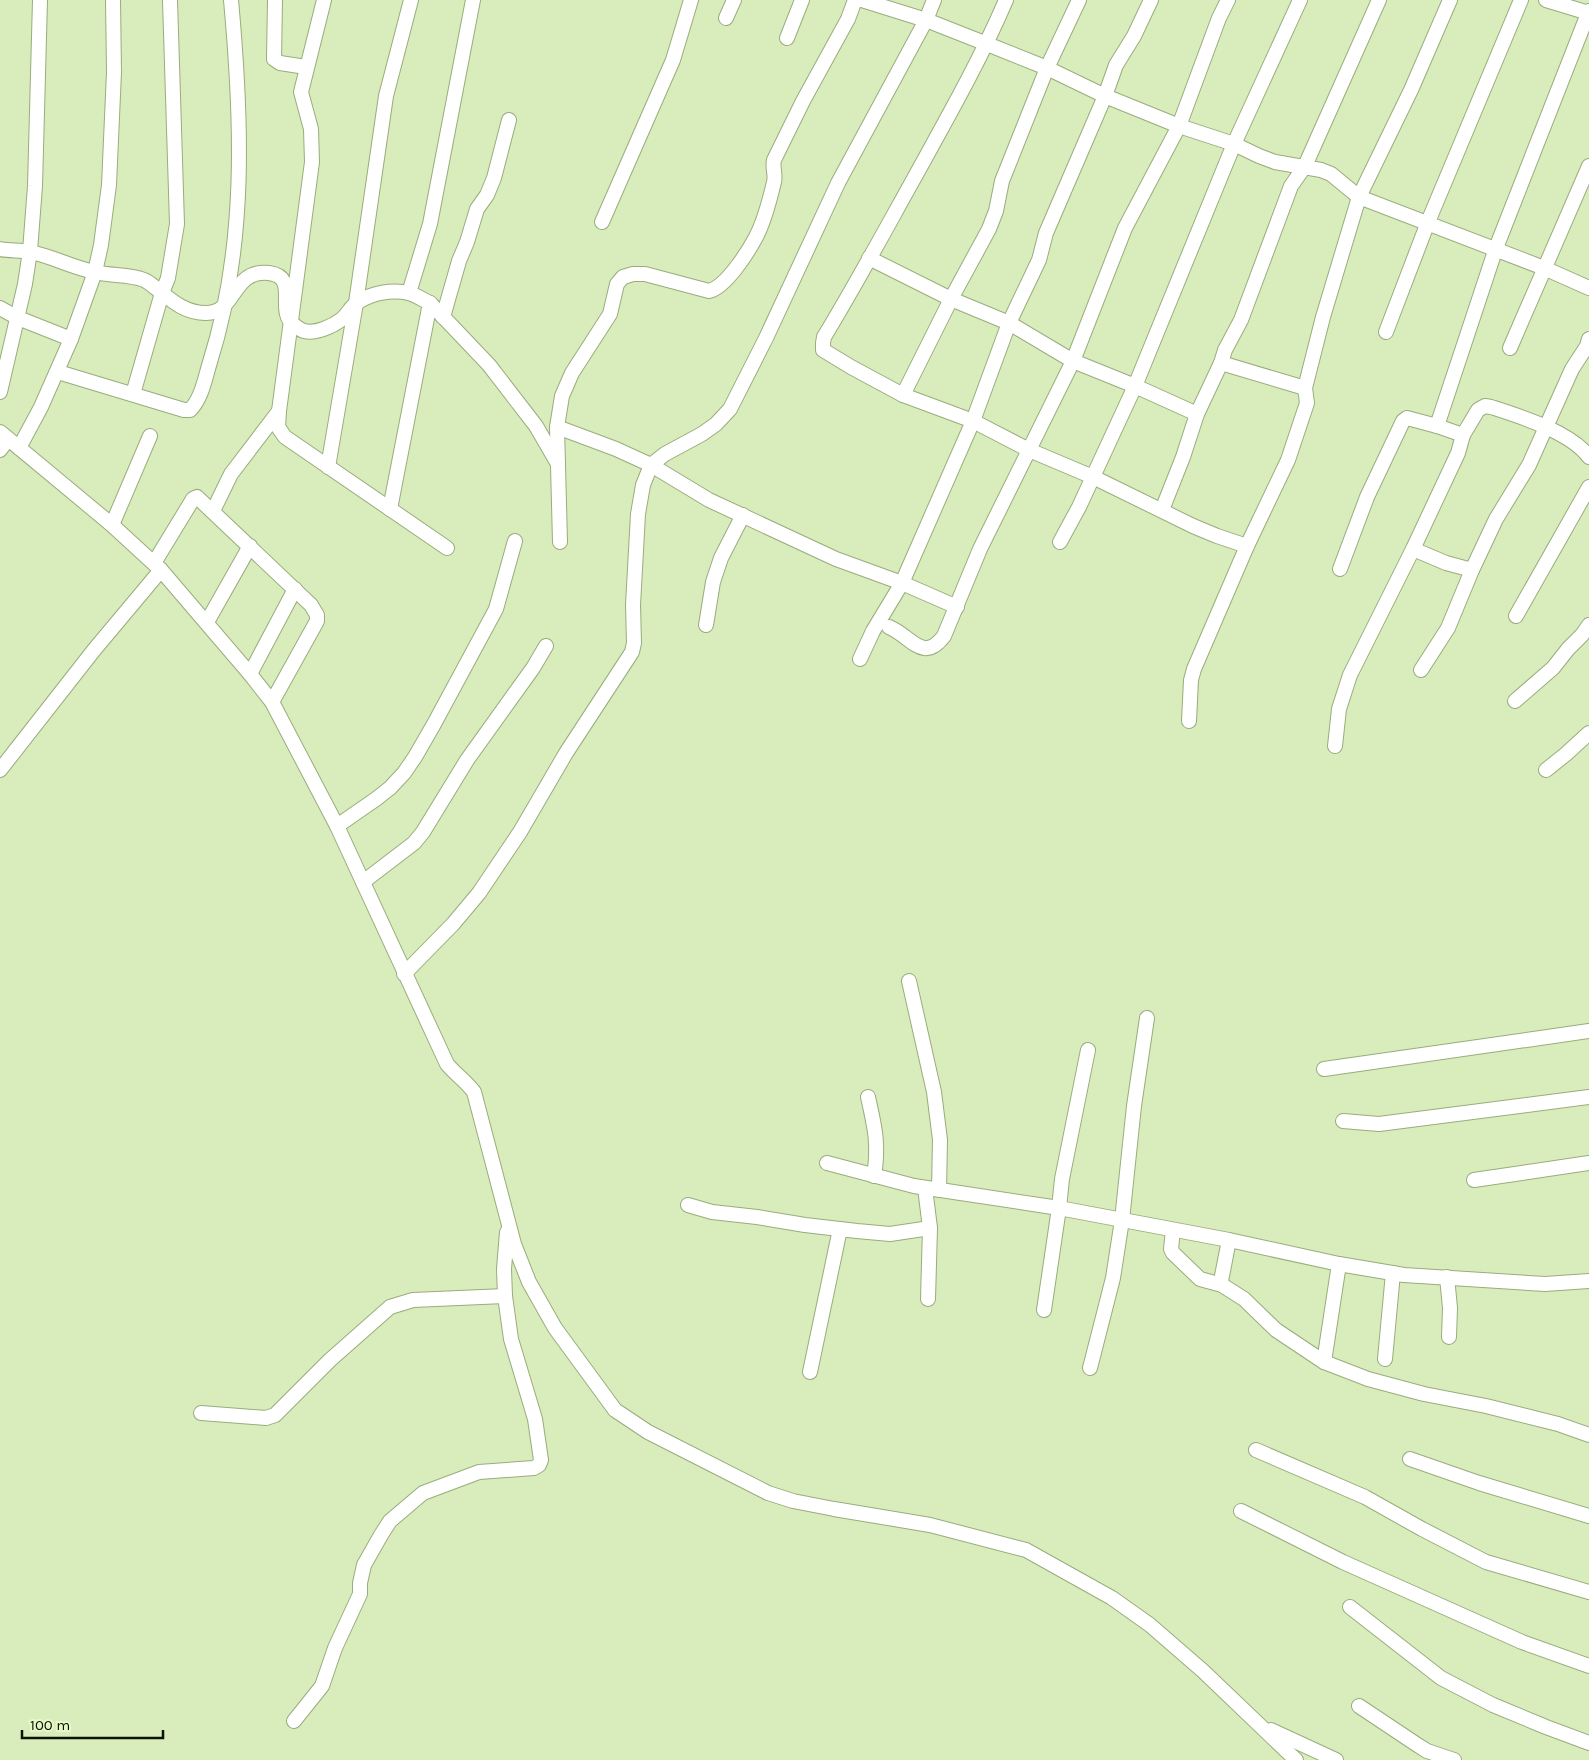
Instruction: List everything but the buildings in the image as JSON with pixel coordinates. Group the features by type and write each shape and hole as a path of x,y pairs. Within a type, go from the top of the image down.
{"street":[{"path":"0,392 18,318 30,252 35,186 40,0"},
{"path":"19,448 58,372 95,272 101,246 109,186 114,72 113,0"},
{"path":"133,394 168,278 177,224 170,0"},
{"path":"58,372 176,408 190,410 198,400 226,306 238,210 239,117 231,0"},
{"path":"275,0 274,59 280,63 306,67"},
{"path":"324,0 306,67 302,92 311,129 312,162 278,426 280,432 328,467 447,548"},
{"path":"328,467 356,303 386,96 411,0"},
{"path":"409,294 430,224 473,0"},
{"path":"602,222 673,60 690,0"},
{"path":"726,18 734,0"},
{"path":"787,38 802,0"},
{"path":"560,542 557,426 562,396 572,373 610,314 616,284 623,277 633,274 645,274 709,291 719,287 756,236 775,179 772,166 774,160 803,101 848,19 855,0"},
{"path":"862,0 926,20 1047,68 1105,96 1179,126 1234,144 1275,162 1304,166 1331,174 1359,197 1496,248 1589,288"},
{"path":"404,974 453,924 479,893 520,832 566,753 632,652 634,643 633,605 638,514 650,465 665,454 702,434 716,424 730,410 838,184 926,20 934,0"},
{"path":"1006,0 987,44 824,337 823,350 903,395 973,422 1029,450 1093,476 1193,526 1247,546"},
{"path":"903,395 951,299 989,229 996,211 1002,181 1047,68 1079,0"},
{"path":"860,659 873,632 902,583 973,422 1009,323 1039,260 1046,233 1105,96 1116,65 1134,36 1151,0"},
{"path":"889,627 921,648 930,648 944,636 980,549 1073,361 1125,228 1179,126 1219,18 1228,0"},
{"path":"1060,542 1135,386 1234,144 1300,0"},
{"path":"1162,510 1198,414 1225,350 1241,320 1291,186 1304,166 1378,0"},
{"path":"1189,721 1191,680 1194,669 1247,546 1288,460 1308,403 1305,388 1323,317 1359,197 1411,90 1450,0"},
{"path":"1386,332 1428,222 1521,0"},
{"path":"1437,426 1496,248 1589,12 1546,0"},
{"path":"443,317 459,261 477,209 494,178 509,120"},
{"path":"1510,348 1589,166"},
{"path":"0,249 30,252 95,272 145,280 182,308 195,312 208,313 218,311 226,306 240,283 254,275 270,273 280,278 286,287 286,313 290,322 302,331 314,332 328,327 343,318 356,303 370,296 391,292 409,294 430,303 489,365 536,426 559,466"},
{"path":"869,258 951,299 1009,323 1073,361 1198,414"},
{"path":"390,509 430,303"},
{"path":"0,308 18,318 71,339"},
{"path":"1421,670 1448,628 1496,519 1528,465 1572,369 1587,346 1589,339"},
{"path":"1221,363 1305,388"},
{"path":"1335,746 1339,708 1350,675 1414,549 1458,453 1463,436 1478,410 1485,406 1545,426 1578,444 1589,457"},
{"path":"213,511 231,474 279,411"},
{"path":"1340,569 1366,497 1403,420 1407,418 1437,426 1463,436"},
{"path":"557,426 616,449 650,465 709,500 836,559 902,583 956,607"},
{"path":"112,525 150,436"},
{"path":"3,440 19,448 158,566 207,622 272,702 337,826 447,1064 474,1092 514,1244 529,1282 555,1328 615,1410 629,1421 768,1493 792,1501 930,1525 1026,1550 1112,1598 1150,1626 1203,1671 1296,1760"},
{"path":"1516,616 1589,487"},
{"path":"0,770 158,566 193,499 197,497 295,589 318,615 317,621 272,702"},
{"path":"706,626 712,582 721,558 743,515"},
{"path":"337,826 390,788 415,757 496,608 514,541"},
{"path":"207,622 250,546"},
{"path":"1414,549 1446,563 1472,570"},
{"path":"250,674 295,589"},
{"path":"1515,702 1553,668 1589,625"},
{"path":"363,882 414,843 466,760 533,668 546,646"},
{"path":"1546,770 1589,733"},
{"path":"909,980 934,1092 940,1140 932,1189 928,1299"},
{"path":"1090,1368 1113,1278 1147,1018"},
{"path":"1324,1069 1589,1031"},
{"path":"1044,1310 1062,1179 1088,1050"},
{"path":"1343,1121 1379,1124 1589,1097"},
{"path":"868,1098 877,1136 877,1158 874,1176"},
{"path":"827,1163 932,1189 1059,1208 1229,1240 1338,1264 1404,1275 1545,1284 1589,1281"},
{"path":"1474,1180 1589,1163"},
{"path":"688,1205 712,1212 757,1216 840,1229 890,1234 930,1228"},
{"path":"294,1721 322,1686 335,1648 360,1594 360,1583 364,1565 390,1521 423,1493 479,1472 534,1468 539,1465 541,1460 535,1419 511,1339 505,1296 504,1269 508,1221"},
{"path":"810,1372 840,1229"},
{"path":"1173,1230 1171,1249 1177,1258 1204,1281 1222,1285 1244,1299 1276,1330 1324,1362 1368,1379 1424,1394 1531,1417 1589,1435"},
{"path":"1222,1285 1221,1281 1229,1240"},
{"path":"1324,1362 1338,1264"},
{"path":"1385,1359 1393,1273"},
{"path":"1447,1277 1450,1308 1449,1337"},
{"path":"201,1413 266,1418 275,1415 330,1360 390,1307 413,1300 505,1296"},
{"path":"1256,1450 1365,1497 1422,1530 1486,1562 1589,1592"},
{"path":"1410,1459 1479,1483 1589,1516"},
{"path":"1241,1511 1344,1562 1522,1642 1589,1666"},
{"path":"1350,1607 1441,1678 1493,1705 1589,1743"},
{"path":"1359,1706 1422,1747 1454,1760"},
{"path":"1262,1726 1336,1760"}]}
